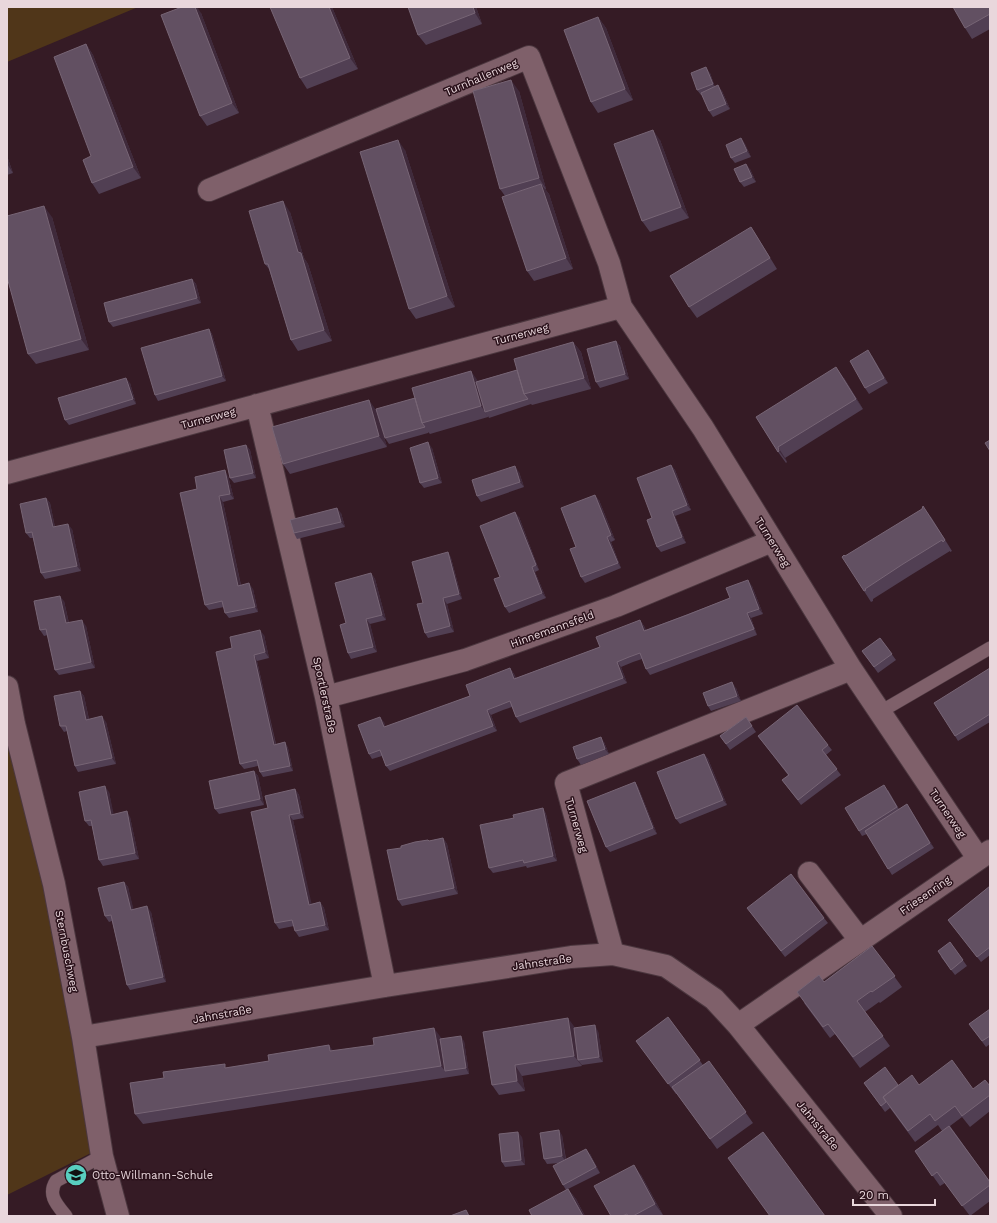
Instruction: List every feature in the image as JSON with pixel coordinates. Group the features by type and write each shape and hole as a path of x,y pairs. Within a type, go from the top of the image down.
{"street":[{"name":"Turnhallenweg","path":"208,190 529,57 609,263 621,307"},
{"name":"Turnerweg","path":"7,473 621,307 703,428 851,669 880,712 984,855"},
{"name":"Sportlerstraße","path":"257,405 326,697 385,986"},
{"name":"Hinnemannsfeld","path":"326,697 465,660 616,606 772,541"},
{"name":"Turnerweg","path":"613,954 566,783 851,669"},
{"name":"Sternbuschweg","path":"7,687 14,724 54,884 84,1037 102,1156 118,1216"},
{"name":"Friesenring","path":"738,1025 984,855"},
{"path":"809,873 860,940"},
{"name":"Jahnstraße","path":"84,1037 385,986 571,957 613,954 666,966 714,999 738,1025 891,1216"}],"lane":[{"path":"880,712 990,648"},
{"path":"66,1216 55,1201 52,1193 53,1186 56,1181 102,1156"}],"shaded area":[{"path":"7,7 138,7 7,62"},
{"path":"7,687 101,1148 7,1195"}],"building":[{"path":"182,7 195,7 232,103 200,116 161,15"},
{"path":"270,7 329,7 350,58 300,78"},
{"path":"408,7 473,7 475,13 418,35"},
{"path":"953,7 990,7 990,14 965,28"},
{"path":"598,17 625,89 591,102 564,30"},
{"path":"86,44 133,167 92,183 83,160 91,156 54,57"},
{"path":"706,67 713,84 697,90 691,73"},
{"path":"511,80 539,178 500,189 473,91"},
{"path":"718,85 726,104 709,111 701,93"},
{"path":"653,130 681,207 642,221 614,144"},
{"path":"741,138 747,151 731,158 726,145"},
{"path":"398,140 447,296 409,309 360,152"},
{"path":"746,164 752,177 740,182 734,169"},
{"path":"541,184 566,258 527,271 502,197"},
{"path":"283,201 298,252 301,253 324,330 291,340 268,264 265,264 249,211"},
{"path":"44,206 81,339 28,354 7,277 7,216"},
{"path":"751,227 770,258 689,307 670,276"},
{"path":"192,279 197,298 109,322 104,303"},
{"path":"209,329 222,376 155,395 141,348"},
{"path":"616,341 625,374 596,382 587,349"},
{"path":"573,342 584,378 524,394 514,359"},
{"path":"868,350 884,378 865,388 850,361"},
{"path":"836,367 856,399 778,447 778,452 756,417"},
{"path":"517,370 524,394 528,399 485,412 476,382"},
{"path":"471,371 481,406 422,423 412,388"},
{"path":"126,378 133,399 65,420 58,398"},
{"path":"415,398 422,423 425,427 385,438 376,409"},
{"path":"369,400 379,436 283,464 272,427"},
{"path":"990,440 990,451 985,443"},
{"path":"428,442 438,478 420,483 410,448"},
{"path":"246,445 253,473 230,478 224,450"},
{"path":"671,465 687,505 672,511 682,537 657,547 647,520 652,518 637,478"},
{"path":"515,466 520,482 477,496 472,480"},
{"path":"225,470 230,494 219,496 238,586 249,583 255,607 225,613 222,601 205,605 180,493 197,489 195,477"},
{"path":"595,495 611,535 607,537 618,563 581,577 570,549 576,547 561,508"},
{"path":"46,498 53,527 68,524 77,566 41,573 32,532 26,533 20,504"},
{"path":"923,506 945,540 943,542 942,540 903,564 864,591 842,557 922,509"},
{"path":"337,508 341,522 294,533 290,520"},
{"path":"515,512 536,565 532,567 542,593 505,607 494,579 500,577 480,526"},
{"path":"448,552 459,594 443,598 450,626 425,633 417,604 423,603 412,562"},
{"path":"371,573 382,615 366,619 373,647 348,653 340,625 346,623 335,583"},
{"path":"748,580 759,609 747,613 754,629 646,669 640,653 629,657 617,662 623,678 516,717 510,701 487,710 493,726 386,766 380,750 369,754 358,725 380,717 384,727 470,696 466,685 510,668 514,679 600,647 596,637 640,620 644,631 687,615 730,598 726,588"},
{"path":"60,596 66,623 82,620 91,662 55,670 46,629 40,630 34,601"},
{"path":"260,630 265,652 254,655 274,745 285,742 290,766 260,772 257,760 240,764 216,652 232,648 230,637"},
{"path":"880,638 892,654 874,667 862,651"},
{"path":"990,668 990,714 955,736 934,703"},
{"path":"732,682 737,696 708,706 703,693"},
{"path":"80,691 86,720 102,716 112,758 75,766 66,726 60,726 54,696"},
{"path":"797,705 828,745 822,750 837,769 798,800 782,780 789,775 758,736"},
{"path":"746,717 752,726 726,744 720,736"},
{"path":"601,737 605,749 577,759 573,747"},
{"path":"704,754 723,800 676,819 657,772"},
{"path":"254,771 260,799 215,809 209,781"},
{"path":"635,782 653,828 606,847 587,801"},
{"path":"884,785 897,807 859,831 845,808"},
{"path":"105,786 111,815 127,811 135,853 99,860 91,820 85,821 79,792"},
{"path":"295,789 300,813 289,815 309,905 320,902 325,925 295,931 292,920 275,923 251,812 268,808 265,796"},
{"path":"907,804 930,843 888,869 865,831"},
{"path":"543,808 553,856 524,863 523,860 489,868 480,825 514,818 513,815"},
{"path":"443,838 454,888 398,900 387,850 401,848 401,846 415,842"},
{"path":"791,874 824,918 781,951 747,908"},
{"path":"124,882 131,910 147,906 163,977 127,985 111,915 105,916 98,888"},
{"path":"990,886 990,947 977,957 948,920"},
{"path":"950,942 963,960 951,970 938,951"},
{"path":"872,946 895,976 857,1001 883,1036 853,1057 828,1024 823,1027 797,992 819,975 824,982"},
{"path":"990,1009 990,1036 982,1041 969,1024"},
{"path":"668,1017 700,1060 668,1084 636,1041"},
{"path":"568,1018 574,1056 515,1065 517,1081 492,1085 483,1032"},
{"path":"595,1025 599,1057 578,1060 574,1028"},
{"path":"434,1028 441,1066 135,1114 130,1083 164,1078 163,1072 225,1064 225,1068 269,1061 268,1055 329,1045 330,1051 374,1045 373,1038"},
{"path":"461,1036 466,1068 445,1071 440,1039"},
{"path":"952,1060 973,1089 985,1080 990,1086 990,1095 962,1116 955,1106 935,1121 930,1114 908,1131 883,1097 912,1075 919,1085"},
{"path":"709,1061 746,1112 710,1139 672,1087"},
{"path":"885,1067 898,1085 883,1097 886,1102 881,1106 864,1083"},
{"path":"949,1126 990,1182 990,1185 962,1206 937,1172 932,1176 915,1151"},
{"path":"559,1130 562,1156 544,1159 540,1133"},
{"path":"518,1132 521,1160 502,1162 499,1134"},
{"path":"763,1132 825,1216 770,1216 728,1158"},
{"path":"586,1149 596,1167 563,1185 553,1166"},
{"path":"634,1165 655,1204 633,1216 628,1216 627,1214 622,1216 611,1216 594,1186"},
{"path":"568,1189 583,1216 532,1216 529,1210"},
{"path":"466,1210 469,1216 450,1216"}],"place":[{"name":"Otto-Willmann-Schule","path":"76,1175"}]}
